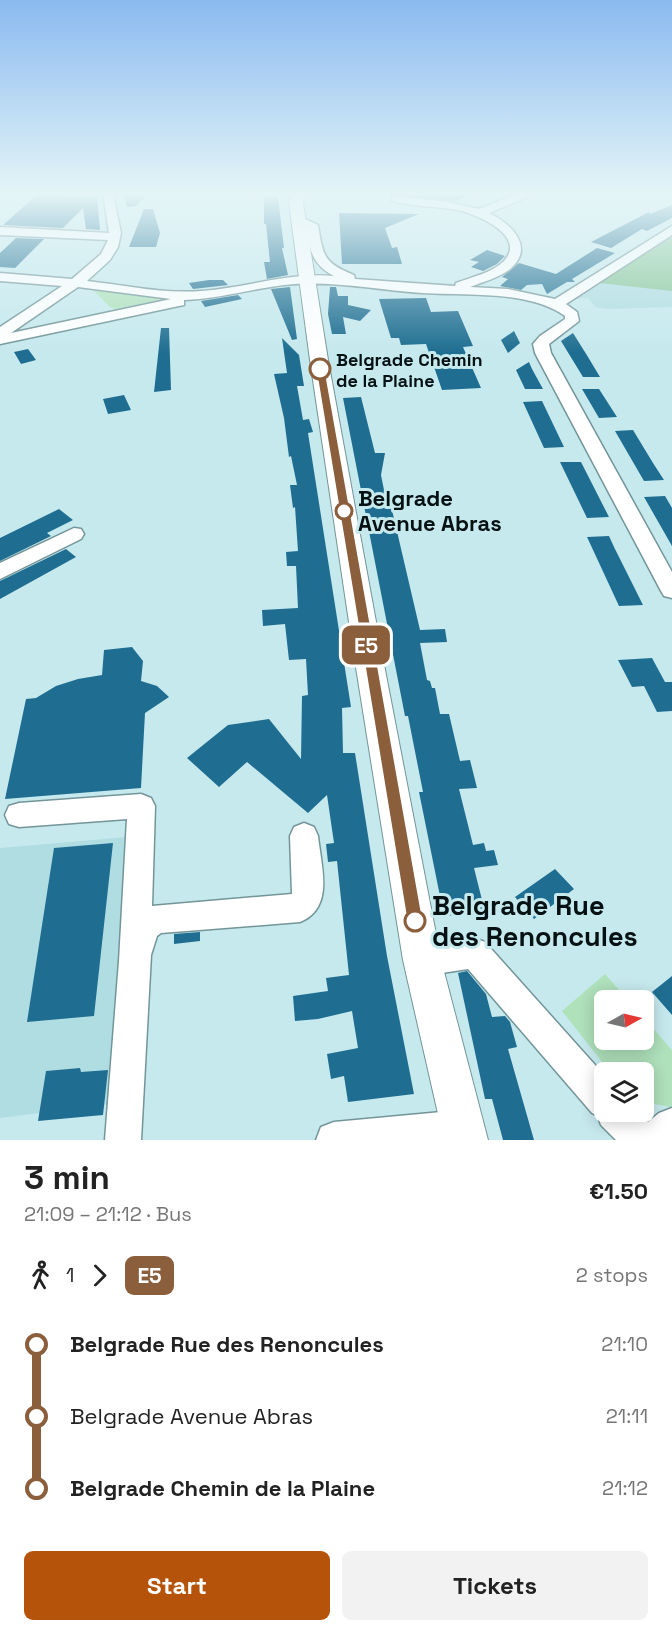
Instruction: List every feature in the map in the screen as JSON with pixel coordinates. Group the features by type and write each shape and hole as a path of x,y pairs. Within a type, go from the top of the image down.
{"main road":[{"path":"302,246 367,649 422,960 464,1134"}],"street":[{"path":"0,334 74,283 98,264 112,246"},
{"path":"316,246 318,260 329,271 363,284"},
{"path":"452,289 496,272 514,258 516,246"},
{"path":"557,304 647,246"},
{"path":"0,277 74,283 176,296 203,296 285,281 307,280 508,293 557,304 572,315 572,321 545,339 541,344 543,353 672,591"},
{"path":"74,283 109,315"},
{"path":"0,340 203,296"},
{"path":"0,572 74,534"},
{"path":"19,816 141,806 135,961 123,1140"},
{"path":"135,961 144,927 155,919 300,908 309,897 304,836"},
{"path":"422,960 474,953 594,1090"},
{"path":"623,1122 640,1140"},
{"path":"655,1140 672,1126"},
{"path":"334,1140 464,1134"}],"shaded area":[{"path":"658,246 672,246 672,307 608,309 595,307 588,298 575,299"},
{"path":"127,837 111,1104 0,1118 0,848"}],"green space":[{"path":"657,246 672,246 672,291 599,283"},
{"path":"93,290 159,298 160,300 115,309"},
{"path":"605,974 619,990 594,990 594,1050 654,1050 654,1029 672,1050 672,1105 670,1107 654,1104 654,1062 602,1062 562,1011"}],"building":[{"path":"7,246 37,246 15,268 0,267 0,253"},
{"path":"268,246 284,246 282,248 288,275 267,279 264,262 270,262"},
{"path":"341,246 397,247 402,264 342,264"},
{"path":"597,248 615,253 572,279 575,282 567,282 547,294 542,284 527,285 521,290 500,286 508,279 502,277 519,263 556,274"},
{"path":"487,250 505,256 497,264 483,271 471,267 479,262 470,260"},
{"path":"223,280 228,285 193,289 189,283"},
{"path":"290,287 297,339 292,340 271,289"},
{"path":"330,287 336,287 338,296 348,296 348,305 371,310 360,321 343,317 346,334 332,334 328,314"},
{"path":"238,295 242,299 205,307 201,301"},
{"path":"426,298 431,312 458,311 473,346 463,347 481,388 442,390 426,344 401,345 399,338 391,338 379,299"},
{"path":"161,328 169,328 171,390 154,392"},
{"path":"514,331 520,343 508,353 501,340"},
{"path":"573,333 600,377 583,377 561,341"},
{"path":"282,338 299,355 304,386 297,386 303,420 309,419 313,432 308,433 351,707 342,708 343,753 355,753 387,956 414,1094 348,1102 344,1076 331,1079 327,1054 358,1048 352,1011 318,1019 295,1021 293,996 328,991 326,978 349,975 337,861 328,862 326,844 334,843 327,795 308,813 247,762 219,787 187,758 228,725 269,719 301,759 302,696 308,695 306,659 289,660 285,624 263,626 262,610 298,608 296,566 287,566 286,552 298,551 295,507 293,508 290,485 297,485 291,456 289,457 284,418 274,374 287,373"},
{"path":"28,349 36,360 21,364 14,352"},
{"path":"529,362 543,389 525,389 516,370"},
{"path":"582,389 599,389 617,417 599,418"},
{"path":"124,395 131,410 108,414 103,399"},
{"path":"361,397 375,453 385,453 381,475 385,495 387,495 392,510 420,630 445,629 447,642 420,643 427,680 430,681 432,688 435,688 440,714 449,714 460,761 470,760 477,788 459,789 473,845 484,843 486,851 494,850 498,865 474,868 485,912 444,916 419,792 423,792 408,716 405,716 343,398"},
{"path":"542,401 564,447 544,448 523,402"},
{"path":"633,430 664,480 644,481 615,431"},
{"path":"560,462 581,462 609,517 587,518"},
{"path":"665,496 672,508 672,546 644,497"},
{"path":"59,509 73,520 47,533 51,536 0,561 0,538"},
{"path":"609,536 643,605 619,606 587,537"},
{"path":"66,549 76,557 0,599 0,581"},
{"path":"132,647 143,661 141,681 157,686 169,697 145,713 141,788 5,799 26,699 36,698 56,686 78,679 102,675 104,650"},
{"path":"652,658 665,682 672,682 672,711 657,712 644,686 632,687 618,660"},
{"path":"113,843 94,1016 27,1022 54,848"},
{"path":"555,869 574,889 534,919 515,897"},
{"path":"200,932 200,941 174,944 174,934"},
{"path":"467,971 486,994 492,1017 505,1016 510,1022 517,1047 508,1049 534,1140 503,1140 492,1099 485,1099 458,973"},
{"path":"672,976 672,1015 654,994 654,990"},
{"path":"80,1068 81,1072 108,1070 103,1115 38,1121 46,1071"}],"bus line":[{"name":"E5","path":"320,369 415,921"}],"place":[{"name":"Belgrade Chemin de la Plaine","path":"320,369"},
{"name":"Belgrade Avenue Abras","path":"344,511"},
{"name":"Belgrade Rue des Renoncules","path":"415,921"}]}
